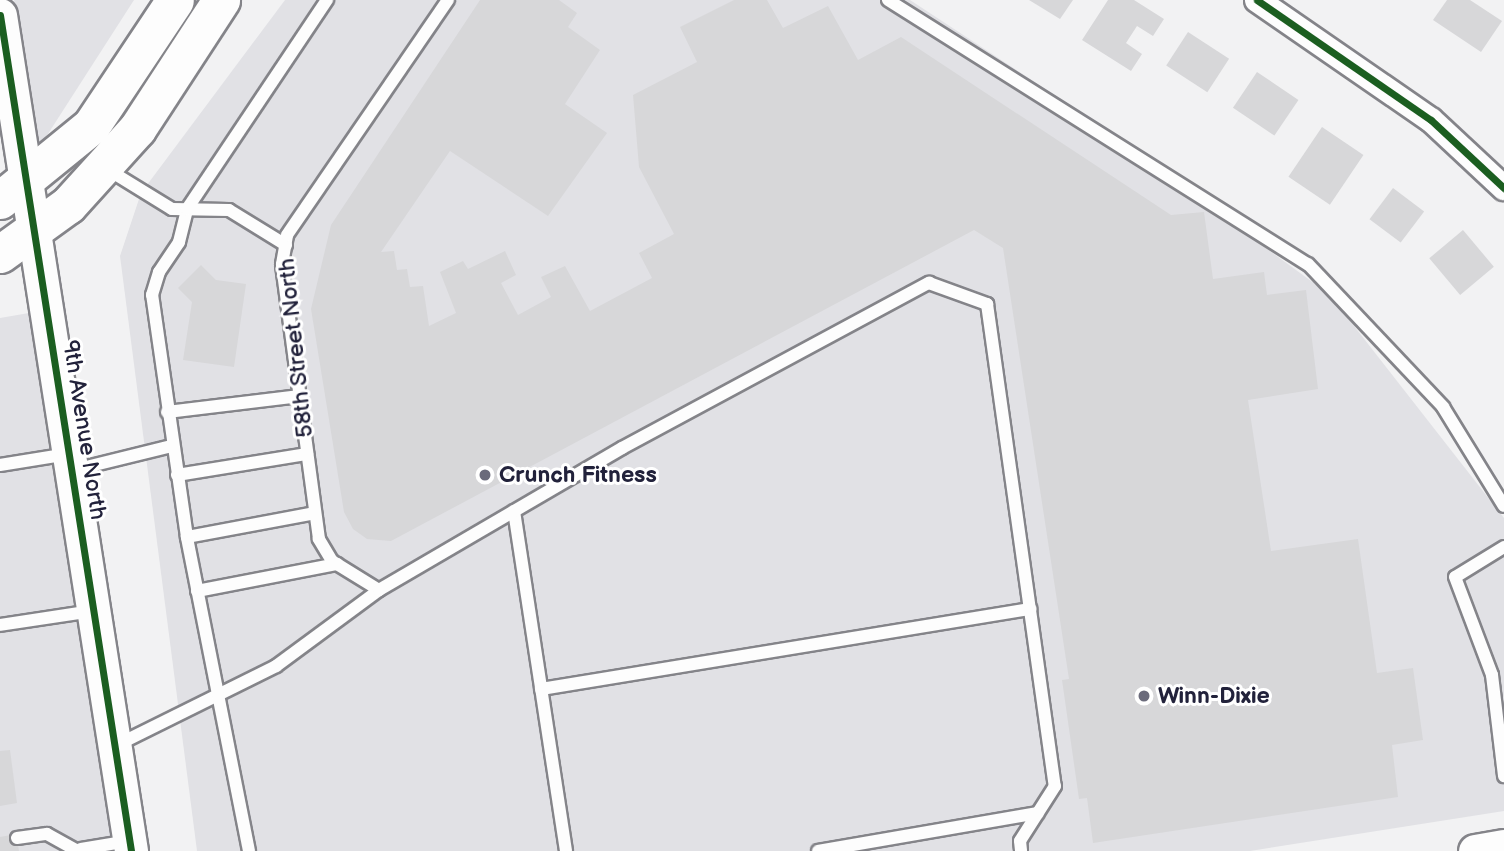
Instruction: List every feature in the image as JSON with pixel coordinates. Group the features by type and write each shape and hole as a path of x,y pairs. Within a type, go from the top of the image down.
{"main road":[{"path":"13,192 91,127 175,0"},
{"path":"0,254 33,235 104,167 137,130 221,0"}],"street":[{"path":"1256,0 1431,120 1504,188"},
{"name":"9th Avenue North","path":"0,15 13,192 33,235 130,846"},
{"path":"1475,851 1504,846"}],"lane":[{"path":"249,851 222,693 187,537 152,295 159,272 178,242 187,209 327,0"},
{"name":"58th Street North","path":"379,590 337,564 319,539 282,264 286,245 448,0"},
{"path":"888,0 1308,264 1443,407 1504,506"},
{"path":"104,167 172,209 229,210 286,245"},
{"path":"115,746 276,666 379,590 674,417 929,283 987,304 1055,786 1020,841 1021,851"},
{"path":"167,411 300,396"},
{"path":"0,465 70,463 172,446"},
{"path":"177,475 307,454"},
{"path":"514,511 566,851"},
{"path":"187,537 315,513"},
{"path":"1504,547 1455,577 1492,675 1504,776"},
{"path":"197,590 337,564"},
{"path":"541,690 1030,609"},
{"path":"0,625 93,611"},
{"path":"818,851 1038,813"},
{"path":"17,838 47,834 80,850 130,846"}],"shaded area":[{"path":"14,0 134,0 37,151"},
{"path":"285,0 910,0 1068,104 1329,294 1504,518 1504,811 1250,851 197,851 120,256 141,193"},
{"path":"29,313 115,851 0,851 0,318"}],"building":[{"path":"480,0 559,0 577,13 568,27 600,50 565,104 607,133 548,216 450,151 381,252 394,251 397,270 407,269 410,287 423,286 429,326 456,313 440,272 463,261 468,269 505,251 516,275 501,283 518,315 551,297 541,277 565,266 590,311 652,278 639,253 674,234 639,167 633,95 697,62 680,27 734,0 767,0 783,28 828,6 858,60 901,37 1171,215 1204,212 1213,279 1264,272 1267,295 1306,290 1318,389 1248,400 1271,551 1358,539 1377,673 1413,668 1423,740 1392,745 1398,797 1093,843 1087,798 1079,799 1062,680 1069,679 1003,248 974,230 391,541 367,539 353,529 344,512 311,309 331,225"},
{"path":"1029,0 1073,0 1060,19"},
{"path":"1108,0 1134,0 1164,19 1153,36 1137,26 1126,43 1142,54 1131,71 1082,40"},
{"path":"1447,0 1470,0 1502,21 1481,52 1433,20"},
{"path":"1188,32 1229,59 1207,92 1166,66"},
{"path":"1257,72 1298,100 1274,136 1233,108"},
{"path":"1322,127 1363,155 1330,205 1288,177"},
{"path":"1393,188 1424,211 1401,243 1370,219"},
{"path":"1463,230 1494,267 1460,295 1429,258"},
{"path":"201,265 216,280 246,284 234,367 183,360 192,302 178,288"},
{"path":"10,750 17,803 0,806 0,751"},
{"path":"16,834 19,851 0,851 0,837"}],"cycle path":[{"path":"1257,0 1431,120 1504,188"},
{"path":"0,15 131,851"}],"place":[{"name":"Crunch Fitness","path":"485,475"},
{"name":"Winn-Dixie","path":"1144,696"}]}
